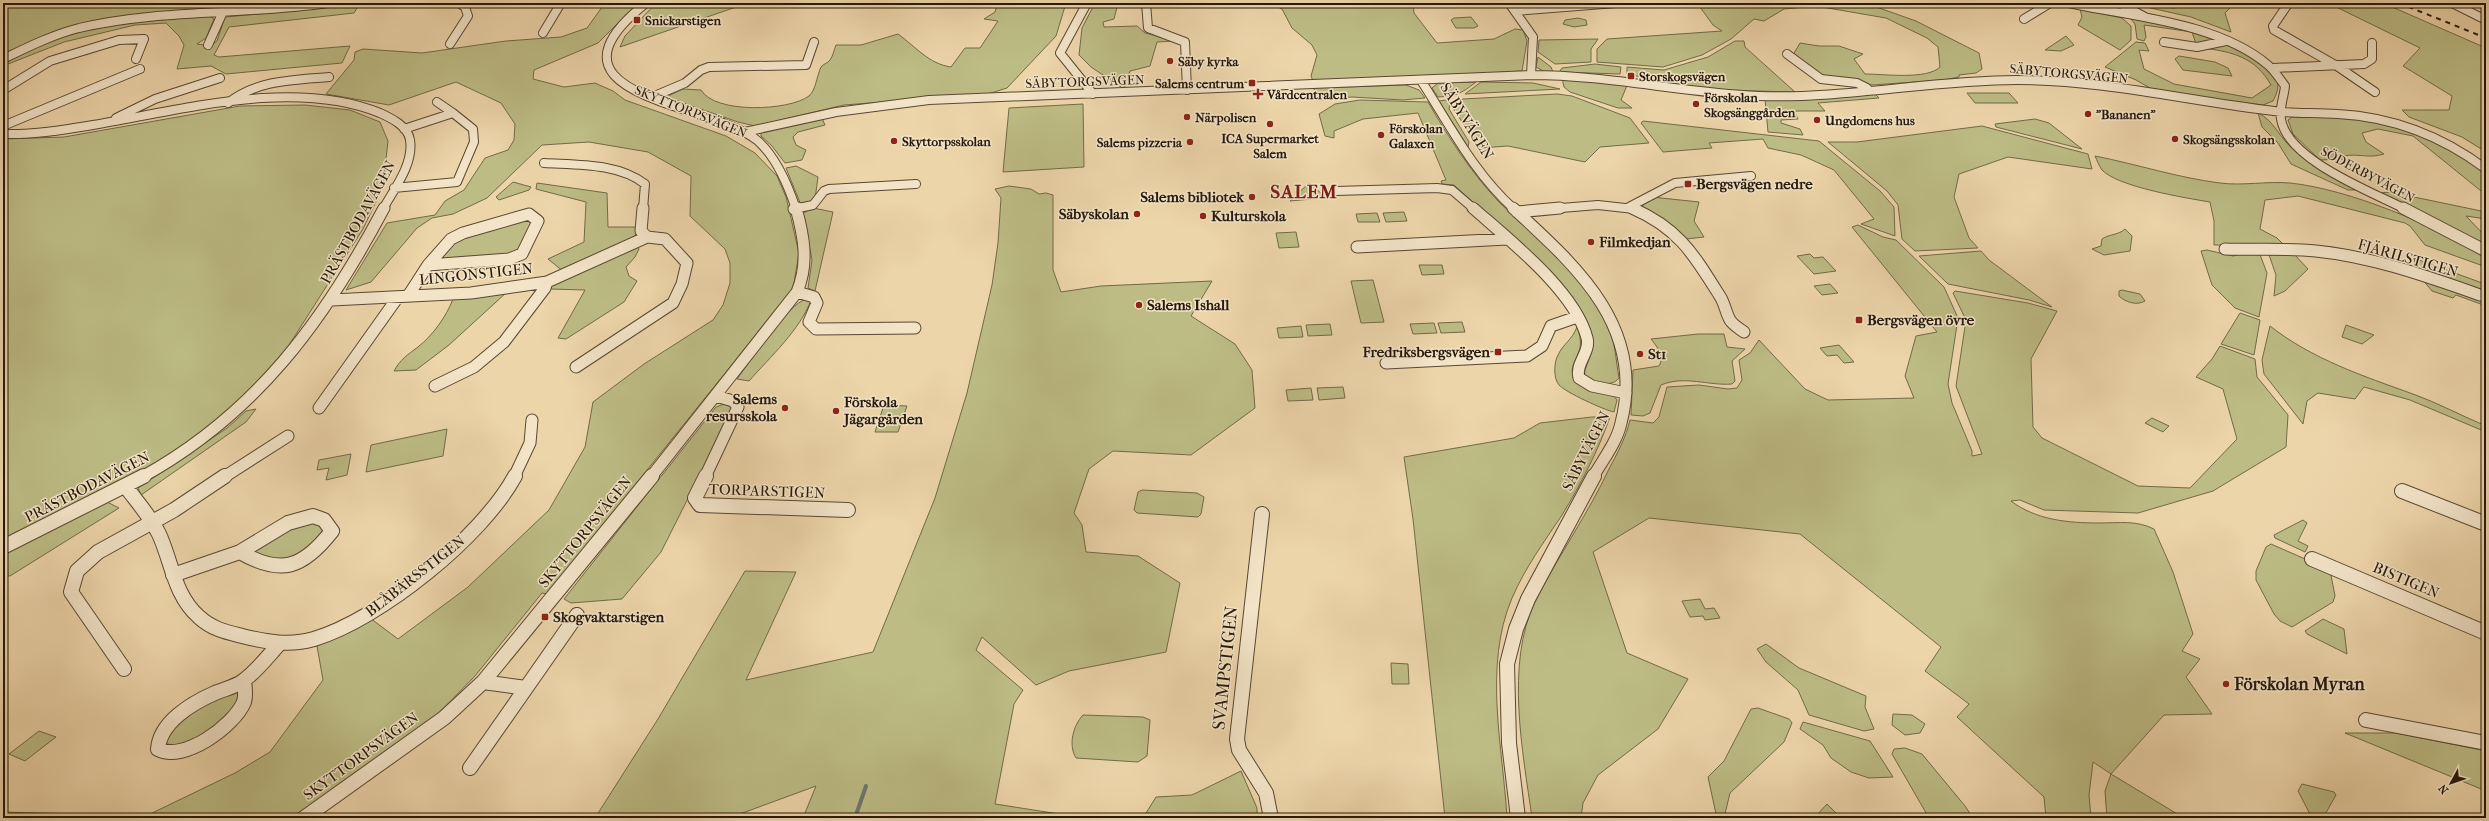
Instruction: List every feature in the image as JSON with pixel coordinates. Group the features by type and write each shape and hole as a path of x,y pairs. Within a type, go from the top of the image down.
{"street":[{"path":"3,59 50,38 105,24 169,15 222,14 279,10 328,3"},
{"path":"450,44 468,16 465,7 459,3"},
{"path":"543,33 553,13 561,3"},
{"name":"SKYTTORPSVÄGEN","path":"304,818 444,718 483,682 724,385 797,292 804,276 805,264 803,241 794,209 779,167 752,136 636,91 614,75 606,57 607,47 613,36 627,19 646,3"},
{"path":"1087,3 1060,53 1093,94"},
{"path":"1146,3 1148,28 1185,42 1187,90"},
{"path":"1510,3 1533,37 1531,75"},
{"path":"1515,11 1616,3"},
{"path":"2024,19 2050,3"},
{"name":"SÖDERBYVÄGEN","path":"2069,3 2186,28 2226,41 2252,53 2273,68 2285,86 2280,112 2283,130 2300,150 2324,168 2486,251"},
{"path":"2119,3 2151,20"},
{"path":"2452,3 2486,20"},
{"path":"2288,4 2273,26 2274,30 2337,66 2375,92"},
{"path":"208,45 222,14"},
{"path":"3,90 50,61 119,40 144,39 136,59"},
{"path":"2164,42 2202,46 2226,41"},
{"path":"652,98 684,83 701,70 709,67 730,65 806,64 814,42"},
{"path":"2273,68 2337,66 2368,63 2372,59 2372,43"},
{"path":"1787,54 1821,79 1857,83 1869,90"},
{"path":"3,126 69,96 140,69"},
{"name":"SÄBYTORGSVÄGEN","path":"745,132 800,117 865,106 928,100 1422,82 1531,75 1564,75 1761,96 1869,90 1952,82 2020,80 2096,87 2280,112 2343,114 2394,123 2417,129 2456,146 2486,169"},
{"path":"228,103 238,93 256,87 329,77"},
{"path":"110,122 155,99 220,78"},
{"name":"SÄBYVÄGEN","path":"1422,82 1468,158 1517,212 1571,261 1588,281 1604,306 1615,330 1622,354 1626,393 1625,408 1621,425 1539,578 1516,629 1507,664 1510,743 1518,818"},
{"path":"3,134 40,133 228,103 287,98 340,101 382,113 404,129 453,113"},
{"path":"394,188 457,182 474,142 473,129 437,102"},
{"name":"PRÄSTBODAVÄGEN","path":"3,547 126,487 154,471 215,428 246,402 277,371 332,300 410,160 410,139 404,129"},
{"path":"544,163 619,171 640,179 645,184 641,231 647,237 665,239 687,263 682,284 673,303 576,366"},
{"path":"1629,207 1675,183 1750,176"},
{"path":"794,209 813,205 829,189 916,184"},
{"path":"1336,191 1437,188 1452,190 1552,280 1577,317 1587,339 1586,349 1577,370 1579,378 1592,386 1626,393"},
{"path":"1517,212 1598,205 1629,207 1654,218 1672,231 1695,256 1724,303 1730,321 1744,332"},
{"name":"LINGONSTIGEN","path":"319,408 403,297 428,265 451,239 463,233 529,214 538,222 522,254 509,259 428,265"},
{"name":"LINGONSTIGEN","path":"332,300 471,293 547,282 647,237"},
{"path":"1357,247 1507,239"},
{"name":"FJÄRILSTIGEN","path":"2225,249 2316,251 2366,258 2412,271 2486,297"},
{"name":"LINGONSTIGEN","path":"435,386 474,367 504,342 545,288 547,282"},
{"path":"797,292 814,297 817,303 809,322 816,329 915,328"},
{"path":"1386,362 1527,356 1542,346 1551,326 1577,317"},
{"name":"TORPARSTIGEN","path":"724,385 732,401 738,407 737,413 695,498 700,505 848,510"},
{"name":"BLÅBÄRSSTIGEN","path":"126,487 152,520 179,592 190,610 214,629 280,644 314,639 364,617 441,559 491,512 509,486 528,447 533,429 532,420"},
{"path":"124,669 71,592 71,579 87,561 152,520 185,504 288,436"},
{"path":"2402,491 2486,524"},
{"name":"SVAMPSTIGEN","path":"1262,514 1237,740 1239,750 1266,793 1271,818"},
{"path":"173,575 240,552 282,524 298,519 311,517 321,518 329,524 332,532 316,551 290,564 277,566 262,564 240,552"},
{"name":"BISTIGEN","path":"2312,558 2486,633"},
{"path":"470,768 577,615"},
{"path":"244,680 244,702 235,718 222,731 188,750 175,753 164,752 159,749 158,744 162,734 176,718 212,695 244,680 280,644"},
{"path":"483,682 526,688"},
{"path":"2366,720 2486,743"}],"shaded area":[{"path":"3,3 316,3 114,19 3,55"},
{"path":"335,3 360,3 354,13 229,27 214,55 219,57 350,46 342,63 226,74 211,66 177,69 184,45 179,36 166,23 135,25 64,42 3,66 3,62 53,39 112,24 209,16 214,19 206,38 197,44 210,46 217,41 225,17 281,12"},
{"path":"605,3 638,3 598,43 534,70 533,79 564,87 595,83 613,91 625,100 726,136 755,153 777,176 786,197 799,253 793,289 547,594 542,593 475,676 437,715 295,818 3,818 3,812 146,816 235,773 270,752 323,680 317,646 370,618 398,639 468,587 549,510 585,447 593,402 644,364 713,320 723,305 730,283 730,263 725,249 690,216 691,176 648,152 589,142 542,145 487,198 453,214 432,218 417,228 371,282 346,290 387,223 435,215 445,201 464,190 485,158 508,150 514,140 515,124 501,103 456,82 389,105 326,94 354,60 355,52 363,49 422,53 506,41 561,37 587,28"},
{"path":"656,3 741,3 739,6 620,47 625,36"},
{"path":"998,3 1066,3 1056,36 1007,88 988,94 844,105 755,126 738,122 666,97 683,89 701,90 709,98 721,103 736,106 753,108 786,105 809,96 815,86 821,67 830,60 836,45 861,45 898,34 929,59 951,67 965,48 980,48 998,21 984,19 995,12"},
{"path":"1095,3 1118,3 1114,19 1103,22 1104,27 1137,26 1145,33 1175,41 1157,42 1150,66 1130,71 1124,89 1091,67 1079,55 1082,28"},
{"path":"1270,3 1413,3 1414,13 1437,43 1494,39 1515,29 1523,30 1527,41 1522,71 1314,83 1311,76 1317,55 1312,45 1292,28 1282,9"},
{"path":"1697,3 1865,3 1916,21 1979,53 1982,69 1976,73 1959,75 1959,77 1943,80 1872,85 1821,75 1793,55 1800,43 1819,46 1839,46 1863,54 1854,59 1865,74 1916,75 1934,71 1940,67 1938,47 1927,38 1886,18 1816,6 1784,9 1764,21 1754,19 1731,39 1702,55 1663,67 1597,62 1597,49 1607,39 1722,31 1713,25"},
{"path":"2128,3 2174,8 2200,3 2235,3 2225,13 2231,32 2191,17"},
{"path":"2328,3 2383,3 2486,48 2486,152 2462,137 2409,117 2402,110 2449,110 2452,96 2403,66 2420,48"},
{"path":"2080,9 2122,18 2131,26 2131,40 2120,50 2078,25 2082,17"},
{"path":"1471,17 1478,26 1474,28 1456,28 1451,20 1454,18"},
{"path":"1578,18 1586,20 1587,25 1574,27 1563,24 1565,20"},
{"path":"2130,18 2180,27 2216,40 2196,44 2192,32 2144,25 2146,37 2144,41 2137,39 2135,24"},
{"path":"2066,36 2074,45 2061,51 2045,50"},
{"path":"1598,39 1591,49 1591,62 1555,64 1538,52 1539,40"},
{"path":"1735,41 1744,41 1745,47 1795,92 1720,90 1681,85 1627,74 1627,67 1664,70 1708,57"},
{"path":"2136,42 2145,43 2149,51 2139,50 2144,69 2174,84 2252,98 2271,85 2258,68 2250,62 2233,54 2203,48 2231,44 2269,69 2274,74 2278,83 2276,95 2273,101 2263,105 2157,92 2136,80 2105,67"},
{"path":"2179,56 2215,62 2228,68 2232,76 2183,70 2175,59"},
{"path":"1538,57 1551,67 1553,72 1545,72 1536,67"},
{"path":"1595,64 1621,67 1620,74 1559,72 1562,68"},
{"path":"1562,78 1628,83 1621,100 1632,108 1618,108 1570,92 1564,87"},
{"path":"1476,82 1462,92 1449,96 1438,97 1432,88 1438,83"},
{"path":"1481,82 1533,83 1560,89 1465,94"},
{"path":"1406,85 1419,90 1425,98 1403,100 1352,97 1316,100 1314,88"},
{"path":"1874,93 1879,98 1818,103 1825,111 1794,111 1798,119 1781,120 1781,123 1800,129 1803,135 1768,132 1765,99"},
{"path":"1967,93 2009,93 2018,103 1975,103"},
{"path":"1557,94 1572,96 1630,118 1649,143 1600,147 1585,162 1508,146 1480,148 1454,110 1455,103 1463,99"},
{"path":"1360,100 1428,102 1460,154 1488,190 1512,215 1564,260 1592,297 1608,325 1615,351 1619,378 1606,384 1590,379 1587,376 1584,372 1590,357 1593,342 1589,327 1580,309 1558,279 1454,185 1442,184 1441,181 1446,180 1418,113 1363,119 1334,131 1334,138 1325,136 1319,114 1335,104"},
{"path":"1446,100 1450,102 1449,109 1469,142 1468,147 1439,101"},
{"path":"1083,104 1084,167 1003,172 1009,108"},
{"path":"305,105 350,110 380,122 388,141 383,187 363,229 282,356 244,399 173,453 143,472 3,541 3,139 64,137 240,106"},
{"path":"2258,113 2264,116 2289,146 2302,156 2326,172 2360,190 2348,190 2291,164 2278,143 2262,127"},
{"path":"821,116 825,125 798,132 793,137 796,145 806,150 802,160 785,163 772,146 761,136 761,132"},
{"path":"2292,117 2340,117 2387,123 2454,149 2486,175 2486,195 2413,136 2378,129 2362,133 2366,142 2384,154 2373,156 2349,155 2344,156 2344,159 2320,160 2293,134 2288,120"},
{"path":"2035,119 2049,123 2082,149 1996,127 1995,124"},
{"path":"1643,121 1819,141 1880,191 1894,207 1895,236 1861,224 1874,219 1834,170 1801,155 1768,148 1763,139 1709,143 1712,148 1663,152 1641,123"},
{"path":"1982,126 2088,154 2092,169 2008,157 1959,174 1954,197 1969,238 1978,248 1915,251 1902,239 1898,205 1887,191 1828,142 1857,142"},
{"path":"2095,156 2205,181 2229,184 2290,183 2338,193 2391,210 2443,234 2486,259 2486,267 2425,245 2410,226 2405,223 2298,196 2265,200 2260,229 2277,238 2285,246 2214,245 2214,221 2210,202 2153,191 2122,182 2102,170"},
{"path":"796,166 818,177 815,199 807,205 801,205 786,168"},
{"path":"513,182 531,187 529,190 499,200 496,197"},
{"path":"537,183 607,193 608,227 637,227 636,234 629,241 564,272 548,259 584,242 586,202 536,189"},
{"path":"1309,183 1322,194 1323,198 1290,201"},
{"path":"1009,186 1031,189 1039,194 1046,193 1053,195 1053,270 1061,292 1101,286 1212,281 1191,316 1235,344 1252,370 1255,408 1191,455 1113,451 1089,469 1074,513 1082,525 1086,552 1138,556 1180,583 1166,652 1069,671 1036,685 982,637 976,650 1023,690 1014,704 995,804 1085,818 803,818 816,786 729,818 595,818 658,719 745,571 796,572 746,680 873,652 935,498 967,393 992,285 998,243 1001,198 995,189"},
{"path":"2390,192 2486,212 2486,219 2466,216 2486,237 2486,247 2379,193"},
{"path":"1652,197 1699,202 1694,221 1704,237 1686,239 1672,225 1642,208 1645,201"},
{"path":"813,208 833,212 815,291 808,288 812,260 803,213"},
{"path":"1404,212 1407,221 1386,222 1383,213"},
{"path":"1377,213 1380,222 1358,222 1356,214"},
{"path":"528,218 533,224 516,255 440,259 455,239"},
{"path":"1858,225 1883,237 1896,240 1944,287 1958,318 1948,384 1952,403 1972,451 1972,456 1982,454 1956,386 1966,320 1953,293 1955,291 2028,303 2057,311 2031,359 2033,427 2042,438 2138,486 2190,488 2237,439 2223,389 2196,377 2212,359 2220,346 2255,359 2257,377 2288,415 2286,447 2213,491 2138,513 2044,510 2020,500 2011,501 2031,512 2053,519 2087,523 2134,523 2154,529 2173,572 2193,634 2182,651 2200,659 2186,677 2212,714 2164,715 2111,774 2093,762 2089,795 2091,818 2046,818 2044,797 1957,717 1969,704 1925,671 1941,647 1800,534 1649,518 1593,552 1627,653 1688,679 1658,729 1598,775 1583,803 1581,818 1532,818 1521,737 1518,680 1526,626 1535,602 1544,585 1616,456 1630,420 1653,423 1659,417 1667,387 1699,385 1728,389 1737,388 1742,380 1739,360 1750,353 1759,340 1805,389 1828,400 1914,398 1905,376 1916,336 1937,332 1852,227"},
{"path":"2125,229 2132,236 2130,251 2104,255 2092,249 2101,246 2102,239"},
{"path":"1296,232 1299,247 1279,248 1276,233"},
{"path":"636,245 639,249 635,257 626,267 629,276 637,281 624,302 566,339 558,338 585,290 550,289 552,285"},
{"path":"2207,250 2233,256 2253,251 2259,252 2267,273 2259,317 2235,308 2212,285 2201,251"},
{"path":"1981,251 1989,260 2052,307 2029,300 1948,284 1919,256"},
{"path":"2268,252 2294,254 2308,269 2285,291 2274,296 2276,275"},
{"path":"1810,254 1814,258 1823,257 1836,271 1814,274 1797,256"},
{"path":"2414,258 2482,283 2486,279 2486,293 2416,269"},
{"path":"1419,265 1442,265 1444,274 1422,275"},
{"path":"2422,279 2486,300 2486,306 2456,295 2453,298 2432,291"},
{"path":"1373,280 1384,322 1361,323 1351,281"},
{"path":"1830,284 1838,293 1822,295 1814,286"},
{"path":"2122,290 2140,294 2145,301 2131,303 2124,300 2119,296 2119,291"},
{"path":"507,292 449,345 416,370 394,371 404,358 424,342 434,331 447,312 453,299"},
{"path":"806,299 811,300 806,311 800,322 784,343 749,381 737,379 789,311 798,303"},
{"path":"2240,313 2260,320 2254,355 2221,344"},
{"path":"1462,322 1465,332 1441,333 1438,323"},
{"path":"1434,323 1437,333 1413,334 1410,324"},
{"path":"1330,324 1332,335 1308,336 1306,325"},
{"path":"2346,325 2374,335 2362,344 2342,337"},
{"path":"1301,326 1303,337 1279,338 1277,328"},
{"path":"2270,326 2303,348 2338,366 2441,405 2486,426 2486,432 2410,400 2364,387 2355,399 2318,393 2307,401 2303,424 2264,374 2262,360"},
{"path":"1577,327 1580,336 1580,345 1572,371 1573,375 1575,379 1587,387 1614,396 1617,400 1614,412 1576,396 1563,388 1557,382 1555,366 1557,358 1560,351 1573,335"},
{"path":"1698,334 1724,334 1727,347 1745,349 1732,361 1735,381 1732,384 1688,381 1670,382 1661,385 1650,413 1643,416 1631,415 1633,370 1659,366 1661,362 1660,352 1651,339"},
{"path":"1839,345 1854,362 1844,363 1837,355 1827,356 1820,348"},
{"path":"1343,387 1345,398 1319,400 1317,388"},
{"path":"1311,388 1313,400 1288,401 1286,390"},
{"path":"724,404 732,407 730,415 661,552 622,599 571,603 564,599 716,407"},
{"path":"884,405 907,406 898,432 875,432"},
{"path":"256,409 246,422 141,495 138,488 227,428 246,411"},
{"path":"1592,417 1610,417 1595,455 1576,491 1517,587 1503,624 1498,652 1497,707 1507,818 1445,818 1413,519 1404,457 1514,438 1540,423"},
{"path":"2152,418 2169,426 2163,432 2145,423"},
{"path":"447,429 443,456 366,472 371,445"},
{"path":"351,454 347,475 326,480 329,468 317,470 319,460"},
{"path":"1142,490 1197,493 1204,497 1201,514 1198,517 1137,513 1134,510 1138,492"},
{"path":"107,502 119,508 10,576 3,575 3,553"},
{"path":"317,520 325,529 320,541 291,559 259,558 250,548 260,541"},
{"path":"2303,520 2307,523 2298,541 2308,546 2305,552 2275,538 2274,535"},
{"path":"2271,544 2330,570 2335,596 2333,602 2292,627 2280,621 2274,614 2256,580 2256,571 2266,547"},
{"path":"1700,599 1705,609 1714,608 1720,618 1705,620 1703,616 1690,617 1682,601"},
{"path":"2323,619 2344,629 2347,654 2307,634 2305,631"},
{"path":"1766,644 1799,668 1866,696 1865,707 1874,729 1864,731 1809,715 1798,690 1766,662 1757,649"},
{"path":"1391,663 1408,664 1409,684 1392,684"},
{"path":"235,691 240,695 234,709 205,737 166,748 165,739 173,729 196,709"},
{"path":"1758,708 1789,719 1792,723 1784,742 1730,793 1724,818 1721,818 1716,814 1708,777 1724,761 1751,709"},
{"path":"1893,714 1912,715 1925,724 1920,733 1905,735 1892,725"},
{"path":"1083,715 1143,717 1150,720 1147,756 1138,762 1076,758 1072,747 1072,742 1074,730"},
{"path":"1803,722 1870,741 1893,777 1869,778 1851,772 1831,758 1823,745 1800,729"},
{"path":"39,731 56,737 25,761 9,754"},
{"path":"2345,733 2396,733 2486,751 2486,791"},
{"path":"1905,748 1922,754 1965,806 1973,818 1929,818 1892,754 1894,749"},
{"path":"1241,771 1257,808 1257,818 1143,818 1156,797 1192,795"},
{"path":"2111,774 2184,818 2107,818 2105,791"},
{"path":"2302,784 2334,792 2336,795 2323,818 2312,818 2298,791"},
{"path":"1827,804 1841,818 1814,818"}],"waterway":[{"path":"855,818 866,786"}],"railway":[{"path":"2399,3 2486,38"}],"place":[{"name":"Snickarstigen","path":"637,20"},
{"name":"Säby kyrka","path":"1170,61"},
{"name":"Storskogsvägen","path":"1631,76"},
{"name":"Salems centrum","path":"1252,83"},
{"name":"Vårdcentralen","path":"1258,94"},
{"name":"Förskolan Skogsänggården","path":"1696,104"},
{"name":"\"Bananen\"","path":"2088,114"},
{"name":"Närpolisen","path":"1187,117"},
{"name":"Ungdomens hus","path":"1817,120"},
{"name":"ICA Supermarket Salem","path":"1270,124"},
{"name":"Förskolan Galaxen","path":"1381,135"},
{"name":"Skogsängsskolan","path":"2175,139"},
{"name":"Skyttorpsskolan","path":"894,141"},
{"name":"Salems pizzeria","path":"1190,142"},
{"name":"Bergsvägen nedre","path":"1688,184"},
{"name":"Salems bibliotek","path":"1252,197"},
{"name":"Säbyskolan","path":"1137,214"},
{"name":"Kulturskola","path":"1203,216"},
{"name":"Filmkedjan","path":"1591,242"},
{"name":"Salems Ishall","path":"1139,305"},
{"name":"Bergsvägen övre","path":"1859,320"},
{"name":"Fredriksbergsvägen","path":"1498,352"},
{"name":"St1","path":"1640,354"},
{"name":"Salems resursskola","path":"785,408"},
{"name":"Förskola Jägargården","path":"836,411"},
{"name":"Skogvaktarstigen","path":"545,617"},
{"name":"Förskolan Myran","path":"2226,684"}],"district":[{"name":"SALEM","path":"1304,191"}]}
